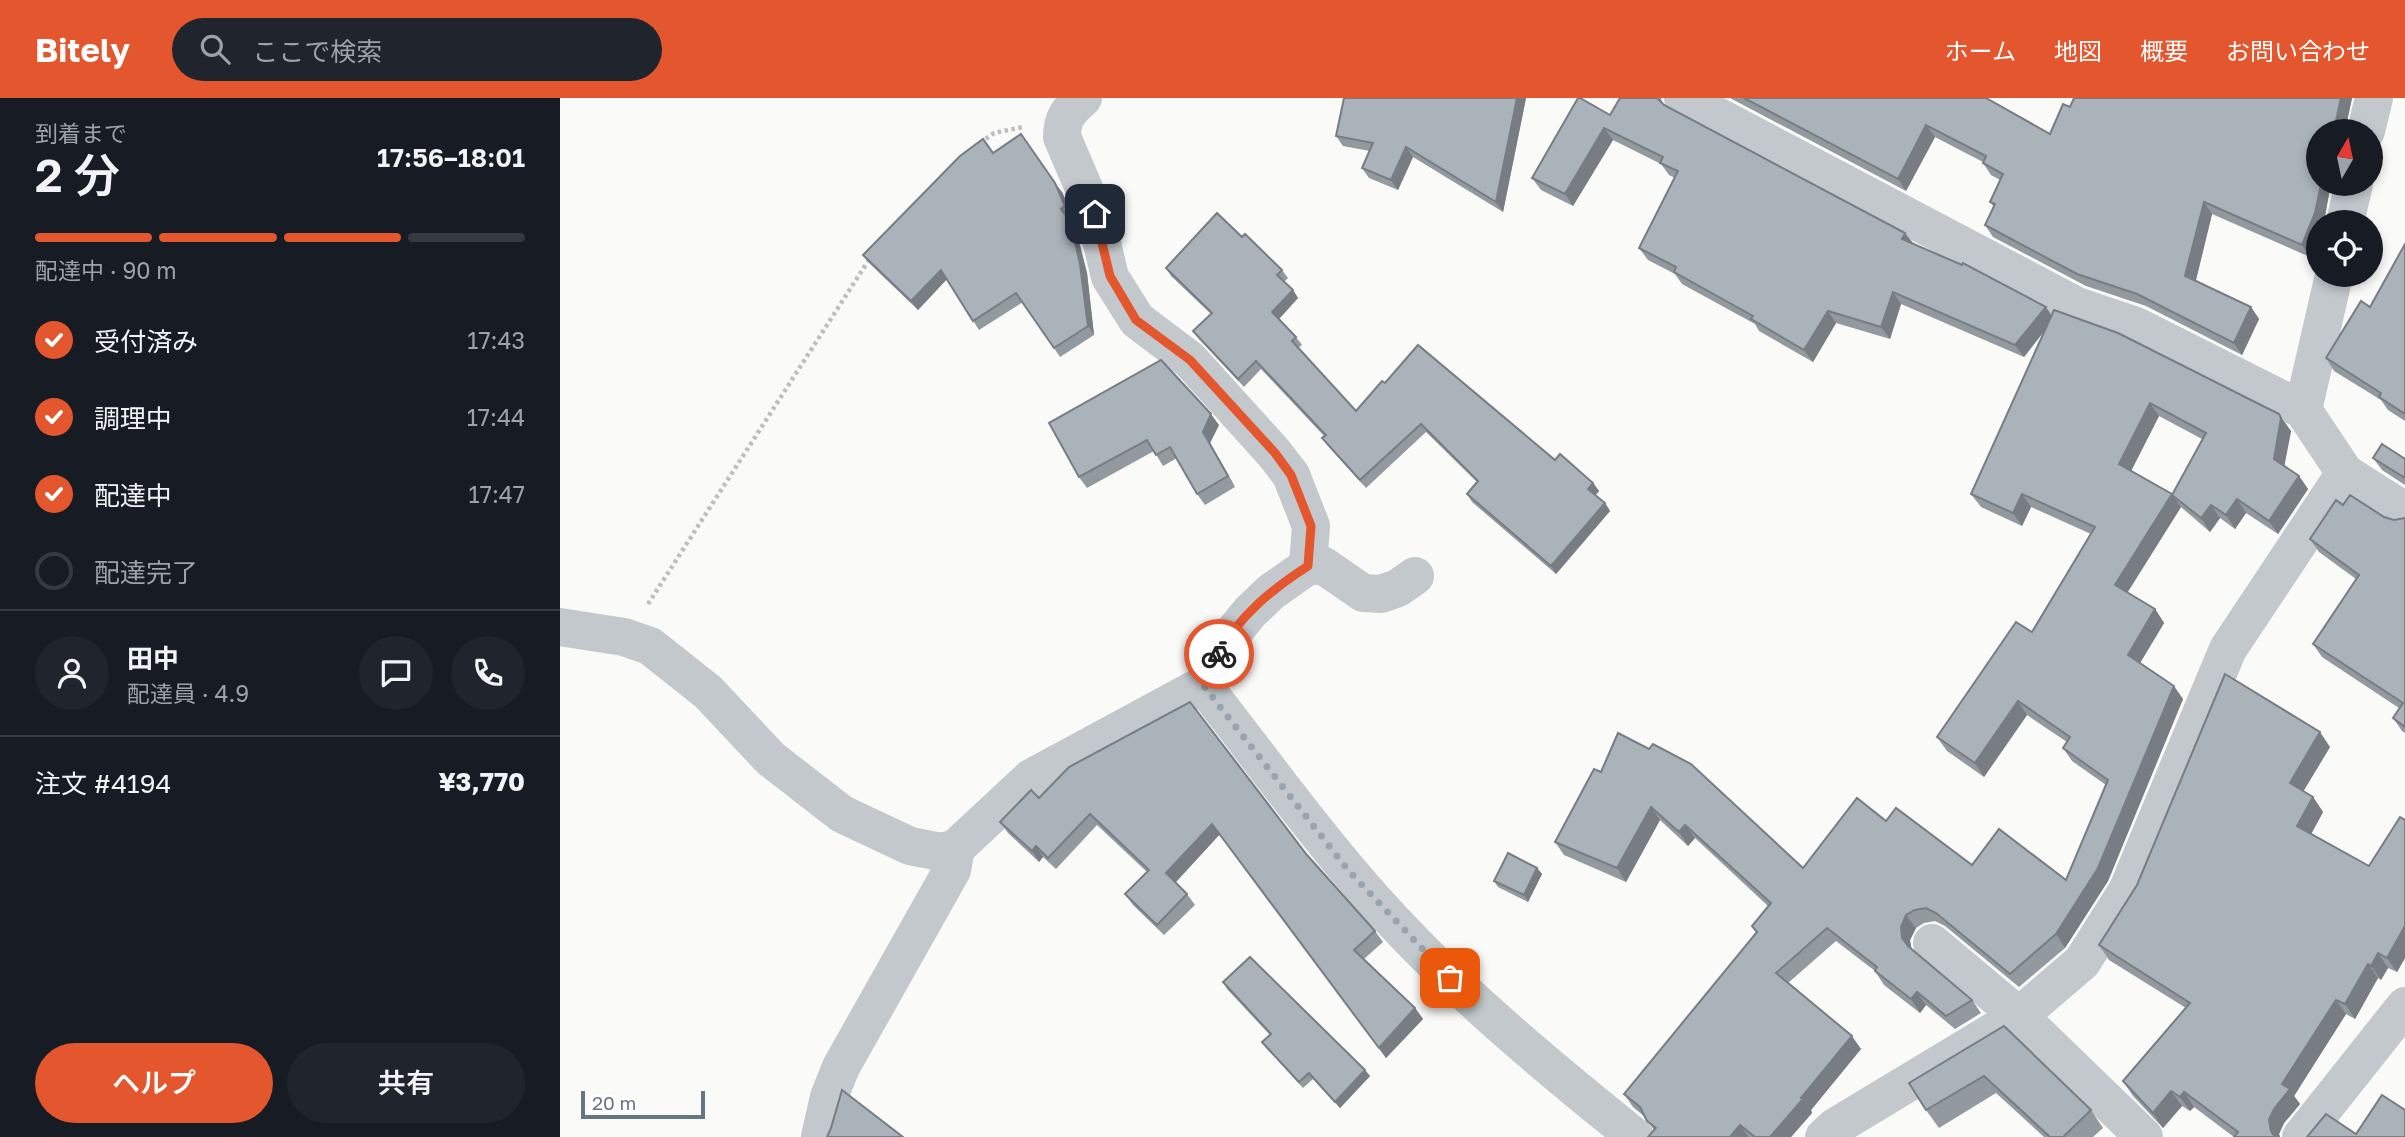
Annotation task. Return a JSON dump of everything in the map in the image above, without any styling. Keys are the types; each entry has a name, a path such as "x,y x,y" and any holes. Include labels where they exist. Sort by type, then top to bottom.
{"street":[{"path":"1683,98 2077,306 2136,326 2303,410 2345,473 2405,511"},
{"path":"2369,119 2374,98"},
{"path":"1072,110 1062,136 1095,214 1110,276 1136,320 1190,360 1275,453 1291,475 1311,526 1308,566"},
{"path":"2303,410 2331,287"},
{"path":"1824,1137 1835,1127 2019,1016 2082,962 2127,891 2228,649 2345,473"},
{"path":"560,627 624,637 650,646 708,692 771,760 842,814 910,846 942,852 956,848 1031,778 1203,685 1223,645 1250,612 1271,592 1308,566 1324,566 1363,593 1381,594 1398,589 1415,576"},
{"path":"1203,685 1348,870 1433,962 1521,1043 1635,1137"},
{"path":"820,1137 829,1097 841,1068 952,870 956,848"},
{"path":"1932,943 2019,1016 2144,1137"},
{"path":"2301,1137 2405,1006"}],"path":[{"path":"974,147 994,133 1072,110"},
{"path":"624,637 748,451 876,248"}],"building":[{"path":"1344,98 1517,98 1496,202 1406,147 1391,180 1362,168 1373,143 1336,136"},
{"path":"1578,98 1610,115 1620,98 1657,98 1664,105 1905,233 1902,239 1962,265 1963,263 2046,307 2015,345 1893,292 1881,327 1828,311 1804,350 1751,319 1753,316 1674,272 1676,267 1639,248 1678,171 1660,163 1663,157 1604,128 1565,194 1532,178"},
{"path":"1744,98 1986,98 2050,134 2063,104 2070,107 2074,98 2341,98 2336,119 2306,119 2306,196 2319,196 2316,210 2306,210 2306,235 2302,245 2204,202 2185,276 2251,307 2234,343 2137,294 2077,274 1985,225 1995,204 1990,202 2003,174 1983,163 1986,156 1926,125 1898,179"},
{"path":"1021,134 1055,183 1065,206 1061,209 1070,221 1080,264 1088,326 1054,348 1016,293 973,321 941,270 911,301 863,255 960,156 983,139 993,153"},
{"path":"1217,213 1242,237 1245,234 1282,270 1277,275 1293,290 1272,312 1296,337 1292,341 1356,411 1418,345 1555,460 1560,454 1593,483 1588,489 1605,503 1551,566 1467,494 1478,481 1421,424 1360,480 1322,438 1326,435 1256,361 1238,379 1193,331 1212,313 1166,268"},
{"path":"2405,244 2405,414 2379,397 2381,393 2326,358 2361,301 2370,307"},
{"path":"2054,310 2118,333 2279,414 2281,418 2274,459 2299,476 2269,521 2237,499 2226,515 2211,505 2201,518 2172,495 2206,433 2150,403 2119,464 2172,494 2115,585 2155,609 2128,655 2174,686 2098,868 2056,934 2010,974 1936,913 1926,908 1906,915 1901,927 1902,938 1908,946 1972,1000 1946,1016 1917,992 1911,999 1875,971 1877,967 1827,928 1776,973 1852,1036 1801,1098 1803,1099 1770,1137 1755,1137 1740,1125 1730,1137 1648,1137 1656,1128 1647,1121 1640,1107 1624,1094 1757,932 1752,926 1771,903 1685,825 1679,832 1651,807 1617,868 1555,842 1594,769 1601,772 1618,733 1649,749 1653,744 1691,764 1803,868 1857,798 1886,821 1896,808 1972,865 1999,829 2066,880 2108,780 2063,748 2070,737 2018,701 1975,763 1937,737 2016,622 2032,632 2095,527 2022,494 2013,513 1971,494"},
{"path":"1161,360 1211,414 1203,432 1228,476 1197,494 1170,447 1156,455 1147,440 1079,477 1049,423"},
{"path":"2382,444 2405,459 2405,478 2373,458"},
{"path":"2350,495 2384,517 2394,520 2405,518 2405,727 2393,718 2403,703 2313,644 2359,575 2310,539 2336,500 2343,505"},
{"path":"2225,674 2320,732 2290,783 2313,797 2297,826 2369,866 2400,817 2405,820 2405,926 2387,958 2378,953 2371,966 2368,964 2345,1004 2336,1000 2282,1084 2290,1089 2269,1120 2275,1137 2234,1137 2238,1132 2184,1092 2180,1097 2171,1091 2153,1113 2123,1081 2190,1003 2099,945 2137,885"},
{"path":"1190,702 1307,855 1375,931 1354,950 1415,1008 1379,1048 1212,824 1166,873 1187,894 1157,925 1125,894 1149,870 1090,814 1048,858 1036,846 1032,851 1000,822 1031,790 1039,798 1069,767"},
{"path":"1508,853 1537,868 1524,895 1494,881"},
{"path":"1250,957 1365,1070 1335,1102 1309,1073 1299,1082 1262,1042 1271,1034 1223,982"},
{"path":"2004,1026 2091,1110 2063,1137 2050,1137 1984,1076 1926,1110 1909,1083"},
{"path":"842,1090 903,1137 827,1137"},
{"path":"2382,1095 2405,1110 2405,1137 2307,1137 2326,1114 2356,1134"}],"way so far":[{"path":"1219,654 1203,685 1348,870 1450,978"}],"route":[{"path":"1095,214 1110,276 1136,320 1190,360 1275,453 1291,475 1311,526 1308,566 1271,592 1250,612 1223,645 1219,654"}]}
